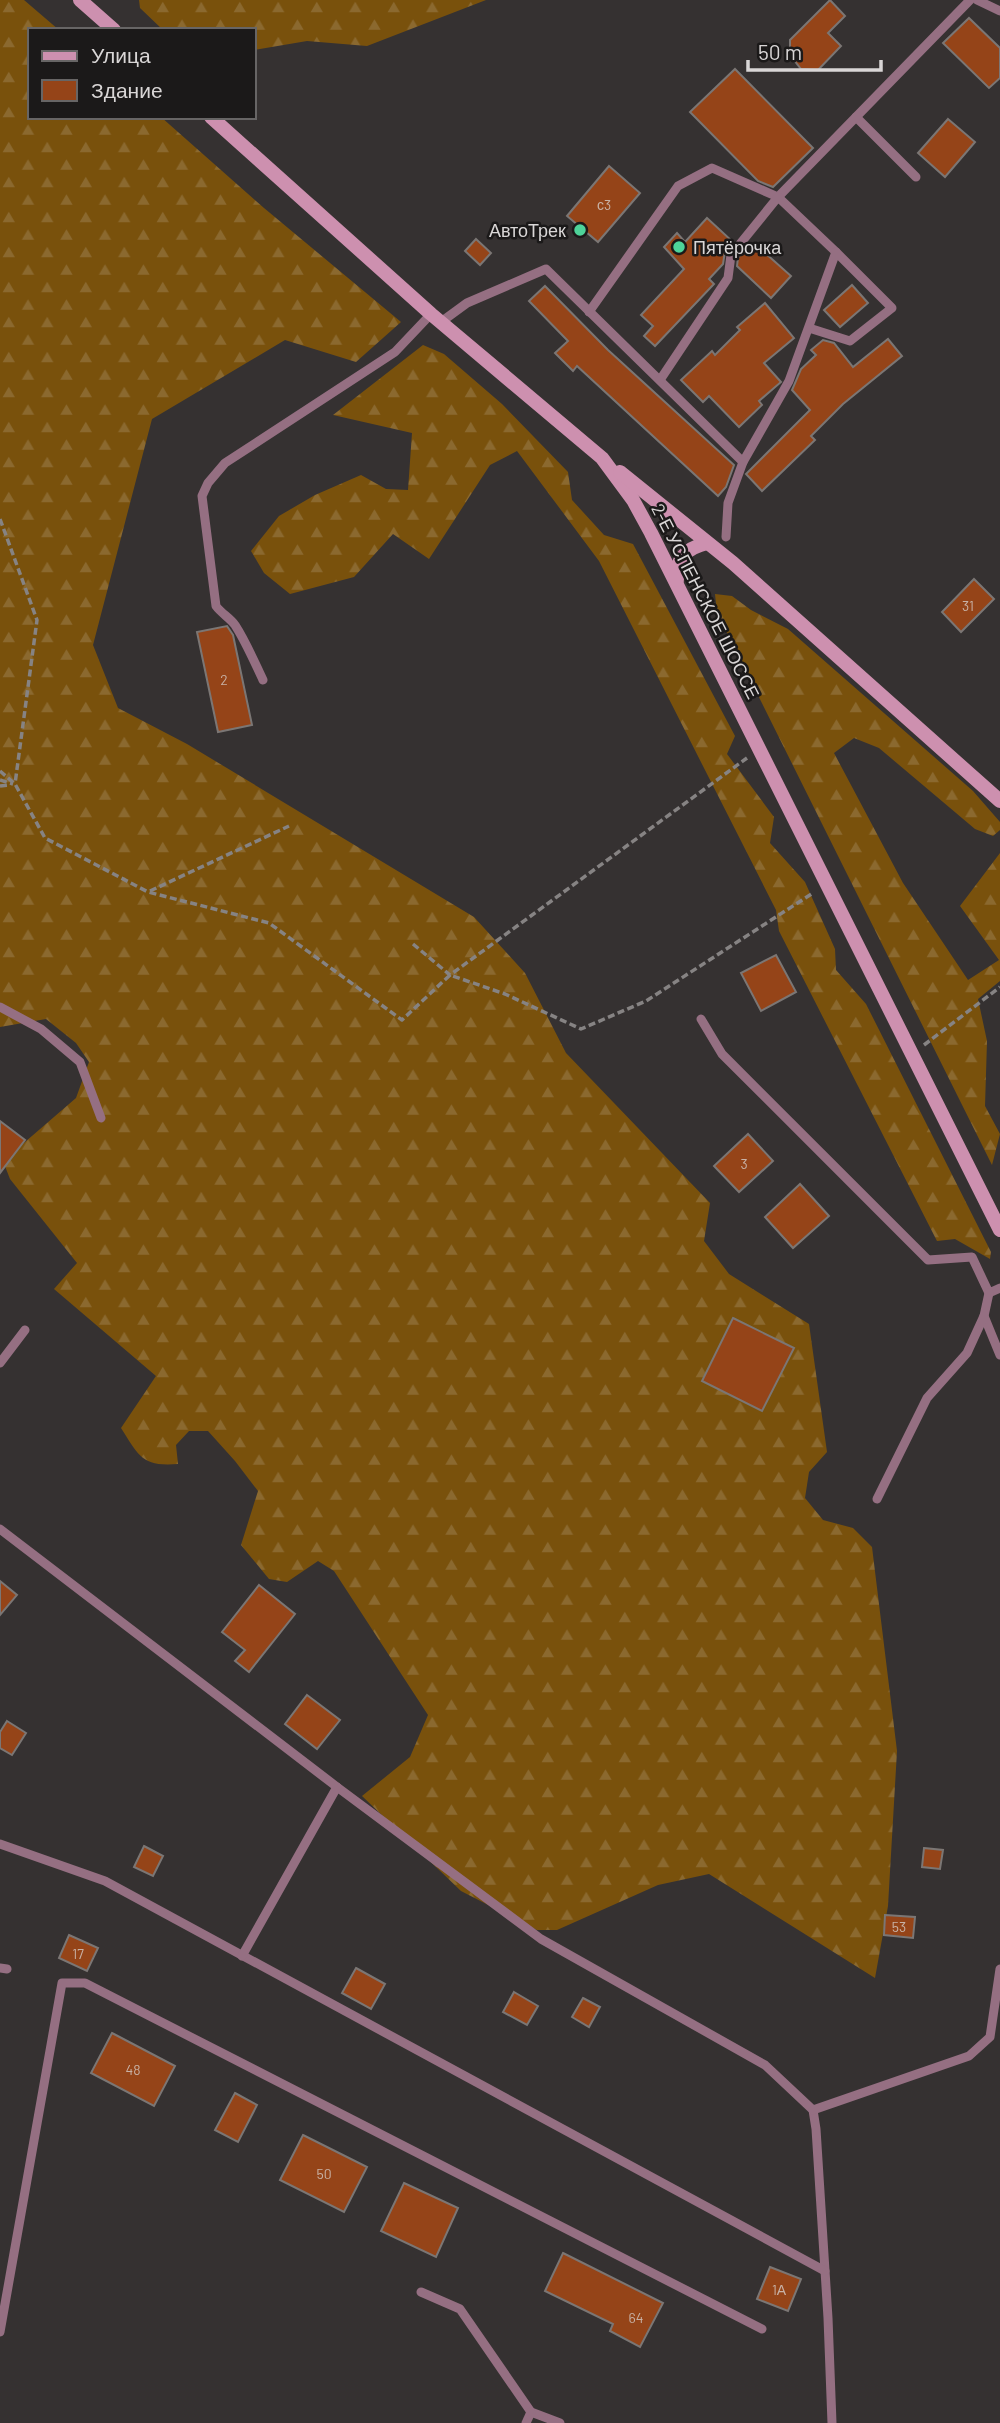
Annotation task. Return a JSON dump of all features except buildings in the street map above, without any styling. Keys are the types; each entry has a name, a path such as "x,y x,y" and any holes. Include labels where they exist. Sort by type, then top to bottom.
{"main road":[{"path":"80,0 112,28"},
{"name":"2-Е УСПЕНСКОЕ ШОССЕ","path":"213,119 436,318 602,458 637,507 1000,1230"},
{"path":"602,458 707,543 1000,801"},
{"path":"679,587 676,576 680,558 689,549 707,543"}],"lane":[{"path":"660,380 728,278 731,255 778,197 970,0"},
{"path":"978,0 1000,11"},
{"path":"856,117 916,177"},
{"path":"589,312 678,186 712,167 778,197 892,308 850,341 809,327"},
{"path":"726,537 728,503 743,462 789,381 836,252"},
{"path":"263,680 244,639 233,622 223,616 216,606 202,496 208,483 225,463 395,352 436,318 467,303 546,269 743,462"},
{"path":"0,1007 41,1029 80,1062 101,1118"},
{"path":"701,1019 722,1054 928,1260 972,1257 989,1293 984,1315 967,1353 927,1398 877,1499"},
{"path":"989,1293 1000,1288"},
{"path":"984,1315 1000,1355"},
{"path":"0,1363 25,1330"},
{"path":"0,1529 337,1787 541,1938 765,2065 813,2110 825,2271 832,2423"},
{"path":"242,1956 337,1787"},
{"path":"0,1844 105,1881 825,2271"},
{"path":"813,2110 969,2056 990,2037 1000,1969"},
{"path":"0,2332 61,1983 85,1983 762,2329"},
{"path":"421,2292 460,2309 530,2412 561,2423"},
{"path":"526,2423 530,2412"}],"path":[{"path":"0,519 37,620 15,784"},
{"path":"0,771 15,784 46,838 148,892 269,923 401,1020 450,975 760,748"},
{"path":"0,780 15,784"},
{"path":"0,786 15,784"},
{"path":"148,892 289,826"},
{"path":"413,944 450,975 505,994 581,1029 646,1001 828,883"},
{"path":"913,1053 1000,987"}],"green space":[{"path":"0,0 24,0 57,28 28,28 28,119 163,119 264,208 401,322 356,362 285,340 152,419 93,645 118,708 187,744 474,917 525,973 566,1053 710,1203 704,1241 729,1274 809,1324 827,1452 809,1472 805,1498 823,1520 853,1528 872,1547 897,1751 888,1906 875,1978 709,1874 658,1885 557,1930 537,1930 461,1891 362,1796 410,1757 428,1715 334,1571 318,1561 287,1582 269,1579 241,1545 258,1491 208,1431 189,1431 176,1445 178,1464 156,1464 137,1452 121,1428 156,1376 54,1289 77,1263 10,1179 3,1161 76,1098 89,1062 76,1043 46,1019 0,1027"},
{"path":"139,0 486,0 367,46 307,41 256,50 256,28 161,28 140,8"},
{"path":"423,345 444,354 502,404 568,472 572,500 604,535 633,544 735,736 727,754 774,817 770,843 805,882 835,949 836,970 866,1004 991,1252 990,1259 955,1239 937,1241 779,931 776,910 599,561 517,451 490,465 429,559 393,534 354,577 290,594 264,573 251,551 279,516 315,495 361,475 386,489 408,490 412,433 333,415"},
{"path":"715,594 732,596 751,610 788,629 973,791 1000,822 1000,830 993,836 975,829 879,748 854,738 834,753 903,883 968,980 999,960 960,906 1000,853 1000,981 978,999 987,1041 985,1106 1000,1134 992,1165 717,613"}],"place":[{"name":"АвтоТрек","path":"580,230"},
{"name":"Пятёрочка","path":"679,247"}]}
